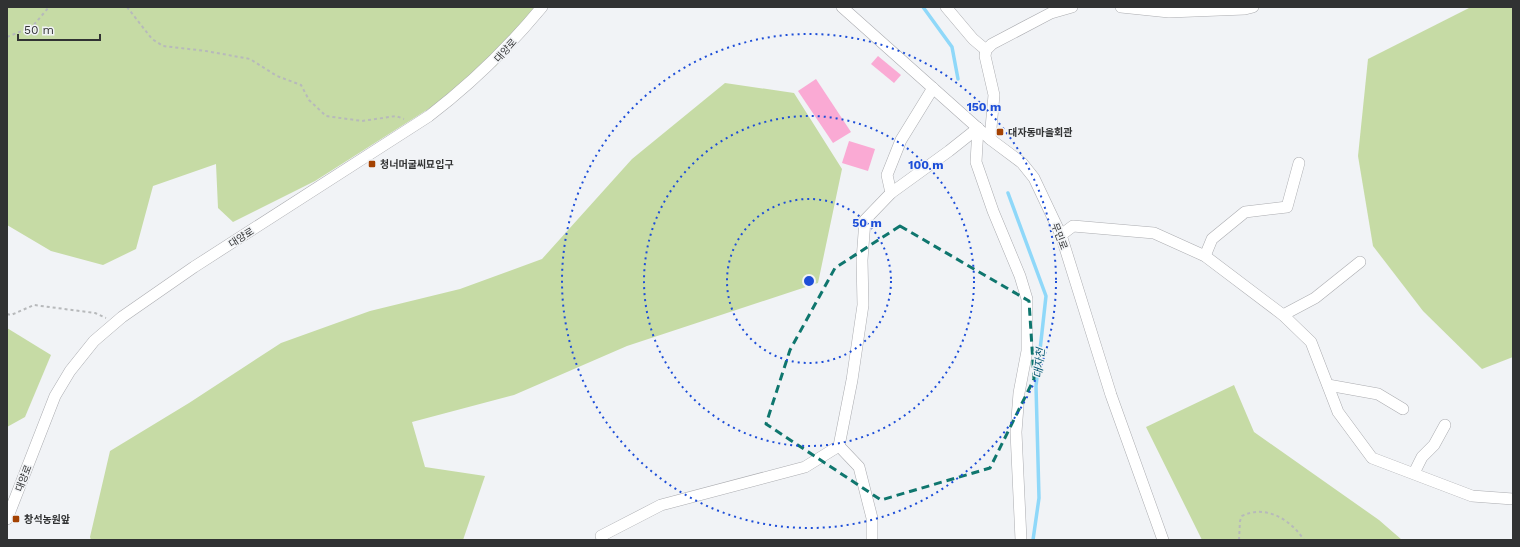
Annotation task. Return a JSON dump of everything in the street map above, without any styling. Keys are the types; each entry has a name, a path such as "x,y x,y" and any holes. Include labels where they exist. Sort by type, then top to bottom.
{"street":[{"name":"대양로","path":"7,520 55,396 70,370 94,341 115,323 194,267 418,124 461,92 493,62 542,7"},
{"name":"무민로","path":"842,7 990,139 1022,163 1034,178 1060,235 1111,395 1163,540"},
{"path":"946,7 973,38 986,50"},
{"path":"990,139 994,95 985,56 986,50 992,44 1051,13 1072,7"},
{"path":"1121,7 1169,12 1245,9 1253,7"},
{"path":"891,193 887,175 902,140 933,88"},
{"path":"601,536 661,506 805,468 839,446 852,380 863,305 862,260 865,220 891,193 949,152 978,128"},
{"path":"978,128 976,162 993,211 1028,299 1027,351 1019,393 1016,432 1021,540"},
{"path":"1205,256 1212,239 1245,212 1273,210 1287,207 1299,163"},
{"path":"1060,235 1072,226 1154,233 1172,239 1205,256 1283,315 1311,342 1338,412 1372,458 1472,496 1513,499"},
{"path":"1283,315 1315,298 1360,262"},
{"path":"1328,385 1378,394 1403,409"},
{"path":"1414,473 1422,457 1434,446 1445,425"},
{"path":"839,446 859,467 872,518 872,540"}],"path":[{"path":"7,37 32,28 49,7"},
{"path":"127,7 152,39 163,46 206,51 250,59 277,76 301,85 309,100 326,116 362,120 396,116 418,124"},
{"path":"7,314 11,314 34,305 95,313 115,323"},
{"path":"1239,540 1240,521 1242,516 1256,511 1266,512 1283,519 1297,530 1304,540"}],"highlighted area":[{"path":"900,226 1029,301 1034,379 990,468 881,500 766,424 790,350 835,268"}],"green space":[{"path":"7,7 536,7 496,66 315,181 233,222 218,208 216,164 153,186 136,249 103,265 51,251 7,225"},
{"path":"1471,7 1513,7 1513,357 1482,369 1423,311 1373,246 1358,156 1368,59"},
{"path":"725,83 794,93 842,169 818,283 627,346 514,395 412,422 425,467 485,476 463,540 91,540 90,537 110,451 189,403 281,343 370,311 460,289 542,259 632,159"},
{"path":"7,328 51,355 25,417 7,427"},
{"path":"1234,385 1254,432 1379,520 1402,540 1202,540 1146,427"}],"building":[{"path":"878,56 901,75 894,83 871,64"},
{"path":"816,79 851,132 833,143 798,91"},
{"path":"849,141 875,149 868,171 842,163"}],"waterway":[{"name":"대자천","path":"923,7 952,47 958,79"},
{"name":"대자천","path":"1008,193 1046,296 1036,386 1039,498 1033,540"}],"place":[{"name":"대자동마을회관","path":"1000,132"},
{"name":"청너머굴씨묘입구","path":"372,164"},
{"name":"창석농원앞","path":"16,519"}]}
